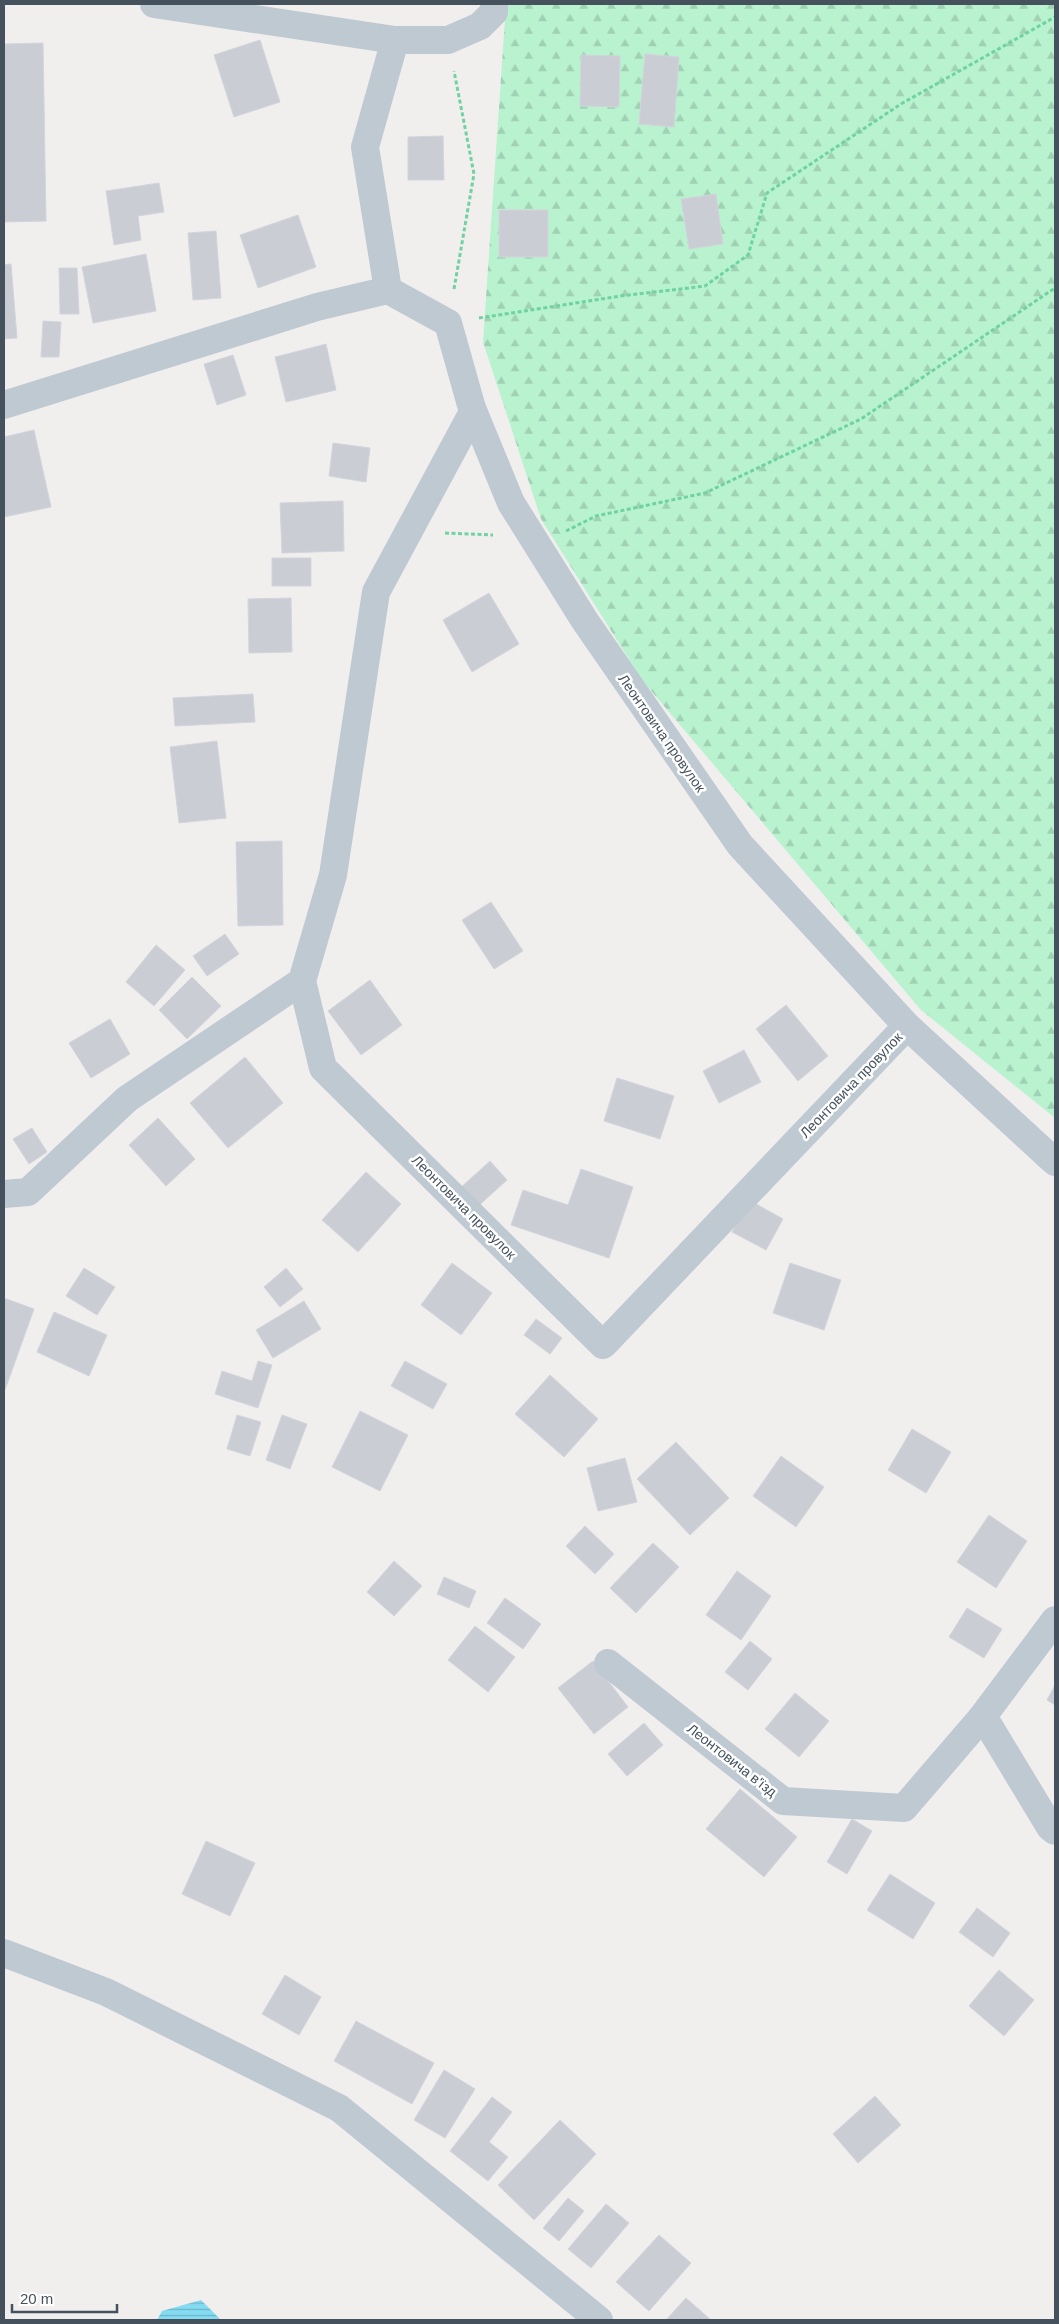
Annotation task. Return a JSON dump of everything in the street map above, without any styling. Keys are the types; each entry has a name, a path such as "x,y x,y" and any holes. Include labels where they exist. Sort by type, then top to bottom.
{"street":[{"path":"154,4 395,40 448,40 480,26 494,12 494,4"},
{"path":"388,290 366,147 395,40"},
{"path":"4,405 317,307 388,290 448,323"},
{"name":"Леонтовича провулок","path":"448,323 472,408 510,503 585,621 740,845 908,1026 603,1345 323,1068 302,981 333,874 376,592 473,412 472,408"},
{"path":"4,1194 28,1192 127,1099 302,981"},
{"path":"908,1026 1055,1162"},
{"name":"Леонтовича в'їзд","path":"608,1663 783,1801 904,1808 983,1716 1055,1620"},
{"path":"983,1716 1050,1827 1055,1831"},
{"path":"4,1954 106,1992 339,2108 598,2320"}],"path":[{"path":"448,40 474,174 448,323 621,296 705,286 748,254 767,193 901,104 1055,17"},
{"path":"409,532 552,537 596,516 704,493 862,419 1055,288"}],"green space":[{"path":"506,4 1055,4 1055,1118 921,1010 642,680 541,519 483,342"}],"water":[{"path":"201,2300 221,2320 157,2320 162,2311"}],"building":[{"path":"260,40 280,102 234,117 214,55"},
{"path":"43,43 46,221 4,222 4,44"},
{"path":"645,54 679,57 674,127 639,124"},
{"path":"581,55 620,56 619,107 580,106"},
{"path":"443,136 444,180 408,180 408,137"},
{"path":"159,183 164,212 138,216 141,240 114,245 106,191"},
{"path":"716,194 723,244 689,249 681,199"},
{"path":"499,210 548,210 548,257 499,257"},
{"path":"298,215 316,267 258,288 240,235"},
{"path":"216,231 221,298 193,300 188,233"},
{"path":"146,254 156,311 93,323 82,267"},
{"path":"11,264 17,338 4,339 4,265"},
{"path":"59,268 77,268 79,314 60,314"},
{"path":"43,321 61,322 59,357 41,357"},
{"path":"326,344 336,390 286,402 275,357"},
{"path":"233,355 246,395 217,405 204,364"},
{"path":"34,430 51,507 4,517 4,437"},
{"path":"333,443 370,448 366,482 329,476"},
{"path":"343,501 344,551 282,553 280,503"},
{"path":"272,558 311,558 311,586 272,586"},
{"path":"489,593 519,644 472,672 443,620"},
{"path":"291,598 292,652 249,653 248,599"},
{"path":"253,694 255,722 175,726 173,698"},
{"path":"217,741 226,818 179,823 170,747"},
{"path":"282,841 283,925 238,926 236,842"},
{"path":"491,902 523,951 494,969 462,920"},
{"path":"225,934 239,954 207,976 193,956"},
{"path":"156,945 185,970 154,1006 126,982"},
{"path":"192,977 221,1006 187,1039 159,1010"},
{"path":"370,980 402,1025 361,1055 328,1011"},
{"path":"786,1005 828,1056 798,1081 756,1029"},
{"path":"110,1019 130,1054 91,1078 69,1043"},
{"path":"744,1050 761,1082 719,1103 703,1071"},
{"path":"245,1057 283,1103 228,1148 190,1103"},
{"path":"617,1078 674,1096 660,1139 604,1121"},
{"path":"158,1118 195,1159 166,1186 129,1145"},
{"path":"32,1128 47,1152 29,1164 13,1139"},
{"path":"490,1161 507,1180 475,1209 458,1190"},
{"path":"581,1169 633,1187 609,1258 511,1225 523,1190 568,1205"},
{"path":"366,1172 401,1204 358,1252 322,1220"},
{"path":"749,1200 783,1219 766,1250 732,1232"},
{"path":"452,1263 492,1293 461,1335 421,1305"},
{"path":"790,1263 841,1280 824,1330 773,1313"},
{"path":"84,1268 115,1287 97,1315 66,1296"},
{"path":"286,1268 303,1289 280,1307 264,1287"},
{"path":"4,1298 34,1309 5,1390 4,1389"},
{"path":"304,1301 321,1329 273,1358 256,1330"},
{"path":"54,1312 107,1335 89,1376 37,1352"},
{"path":"536,1319 562,1338 550,1354 524,1335"},
{"path":"258,1361 272,1365 258,1408 215,1394 222,1371 252,1381"},
{"path":"405,1361 447,1384 433,1409 391,1386"},
{"path":"550,1375 598,1419 564,1457 515,1414"},
{"path":"360,1411 408,1435 380,1491 332,1467"},
{"path":"237,1415 261,1422 250,1456 227,1449"},
{"path":"282,1415 307,1424 290,1469 266,1460"},
{"path":"912,1429 951,1452 926,1493 888,1470"},
{"path":"676,1442 729,1498 690,1535 637,1479"},
{"path":"781,1456 824,1487 796,1527 753,1496"},
{"path":"625,1458 637,1502 598,1511 587,1468"},
{"path":"989,1515 1027,1541 996,1588 957,1562"},
{"path":"585,1526 614,1554 595,1574 566,1546"},
{"path":"653,1543 679,1567 636,1613 610,1588"},
{"path":"394,1561 422,1586 394,1616 367,1592"},
{"path":"737,1571 771,1596 741,1640 706,1615"},
{"path":"444,1577 476,1591 469,1608 437,1594"},
{"path":"505,1598 541,1624 523,1649 487,1623"},
{"path":"967,1608 1002,1629 984,1658 949,1637"},
{"path":"475,1626 515,1657 488,1692 448,1660"},
{"path":"750,1641 772,1659 748,1690 725,1672"},
{"path":"593,1661 628,1707 594,1734 558,1688"},
{"path":"1055,1685 1055,1705 1047,1700"},
{"path":"795,1693 829,1721 799,1757 765,1729"},
{"path":"644,1723 663,1745 627,1776 608,1754"},
{"path":"740,1789 797,1837 764,1877 706,1829"},
{"path":"852,1819 872,1831 847,1874 827,1862"},
{"path":"206,1841 255,1863 230,1916 182,1894"},
{"path":"890,1874 935,1903 913,1939 867,1910"},
{"path":"977,1908 1010,1933 993,1957 959,1932"},
{"path":"999,1970 1034,2000 1004,2036 969,2006"},
{"path":"285,1975 321,1997 299,2035 262,2014"},
{"path":"356,2021 434,2063 412,2104 334,2061"},
{"path":"444,2070 475,2089 445,2138 414,2120"},
{"path":"875,2096 901,2125 858,2163 833,2134"},
{"path":"492,2097 512,2112 489,2142 508,2157 488,2181 450,2151"},
{"path":"560,2120 596,2154 534,2220 498,2185"},
{"path":"568,2198 584,2211 559,2241 543,2228"},
{"path":"606,2204 629,2223 591,2268 568,2249"},
{"path":"659,2235 691,2263 649,2311 616,2282"},
{"path":"686,2298 711,2320 666,2320"}]}
